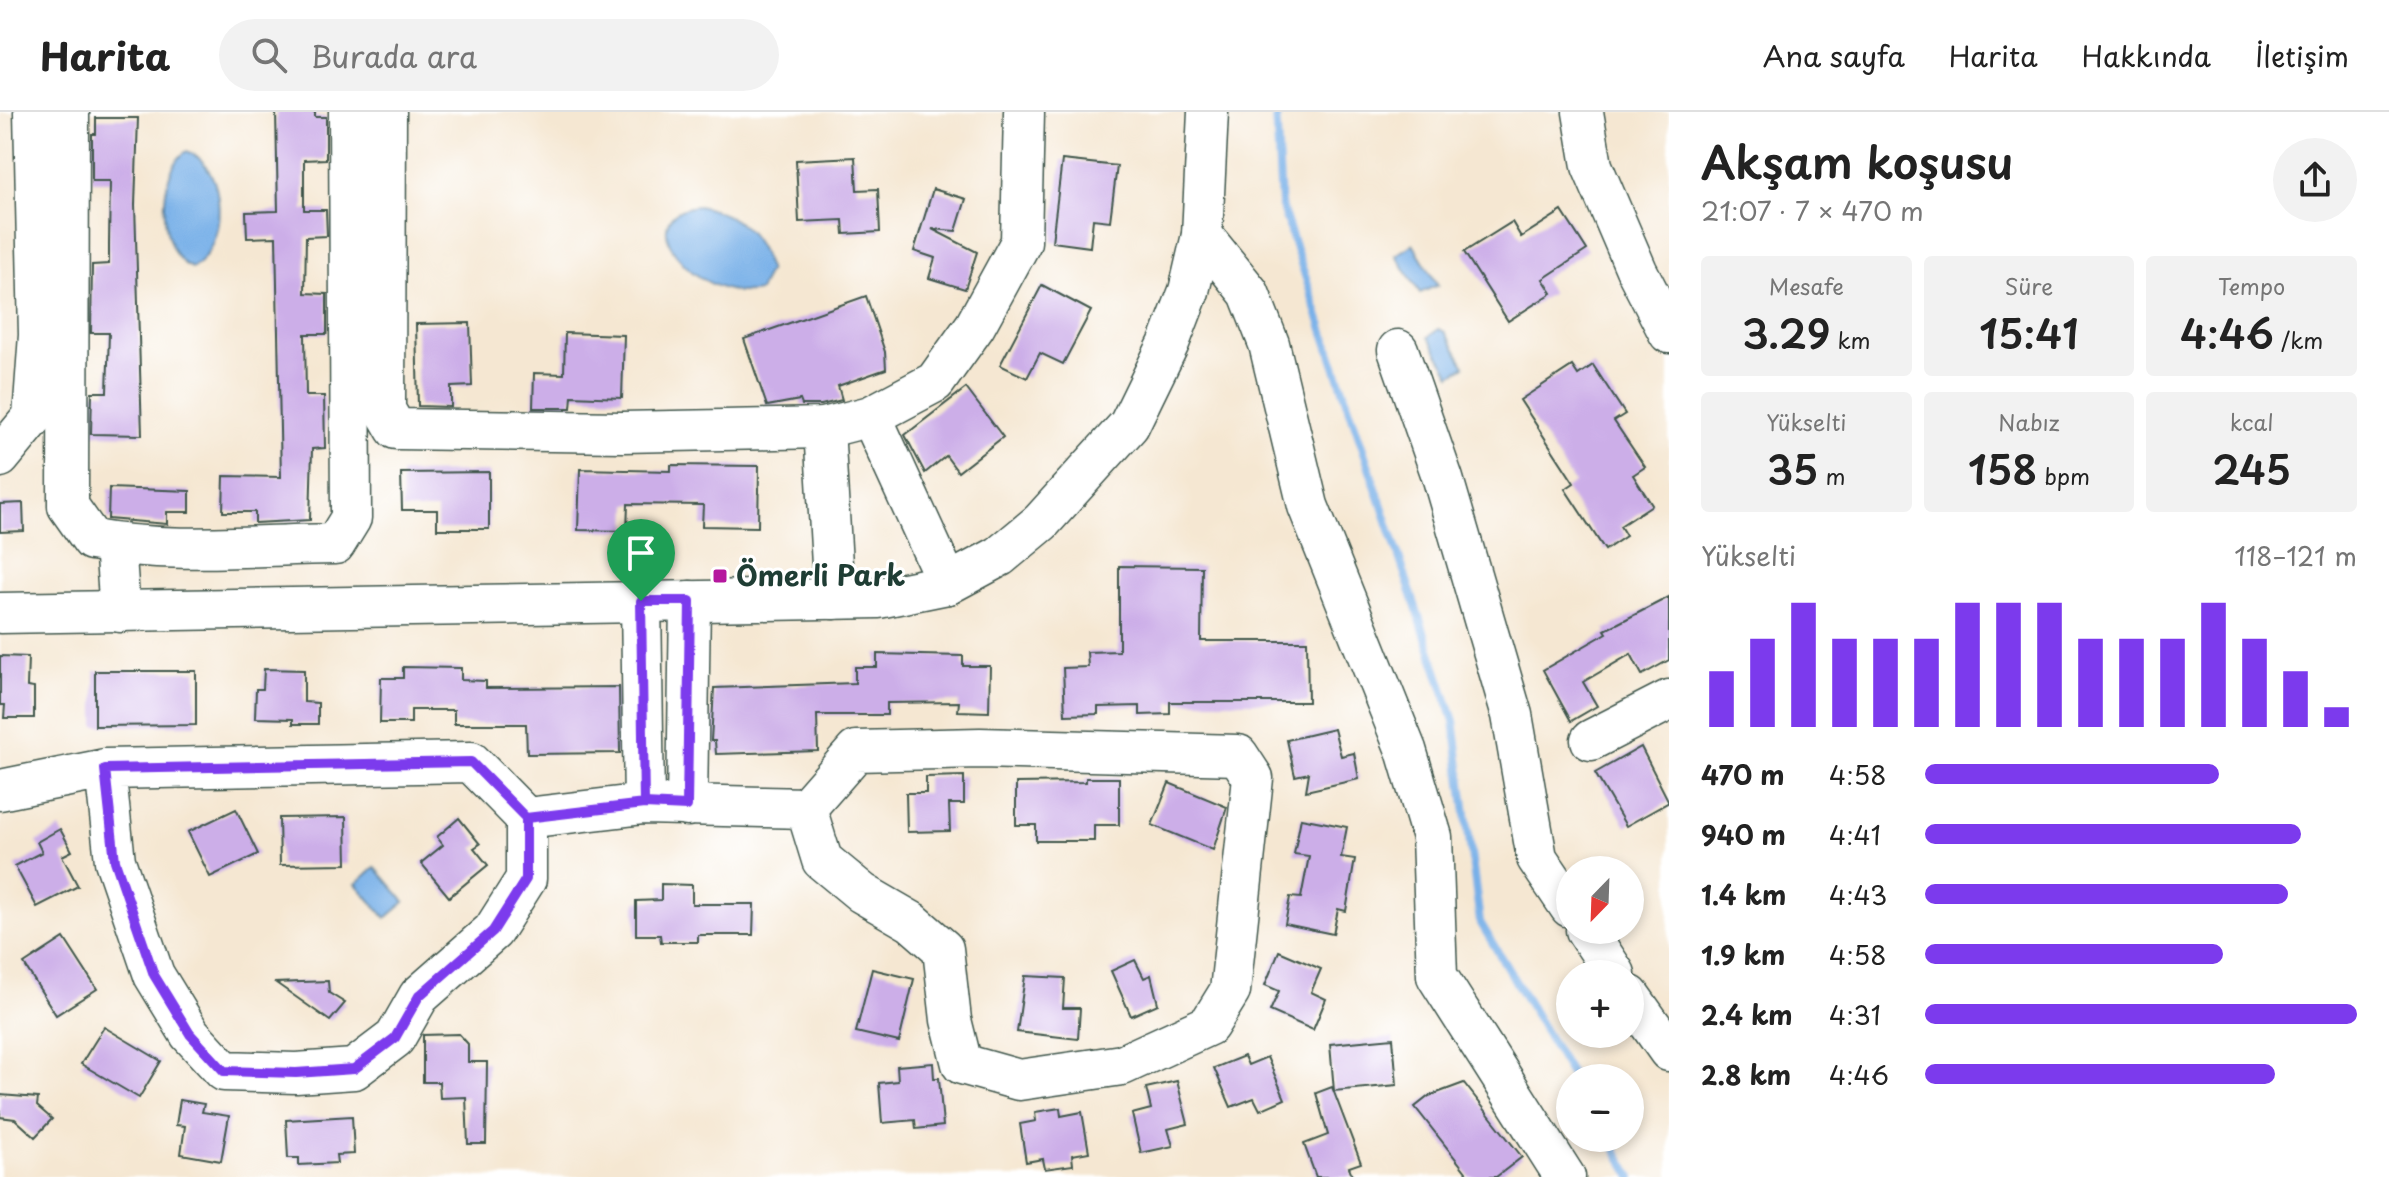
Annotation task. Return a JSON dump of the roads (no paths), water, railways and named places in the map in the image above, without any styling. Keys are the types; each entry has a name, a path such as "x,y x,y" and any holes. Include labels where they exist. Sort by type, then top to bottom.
{"street":[{"path":"0,457 33,417 39,335 34,112"},
{"path":"69,112 68,506 92,540 115,544 335,544 351,518 349,112"},
{"path":"386,112 385,410 396,429 622,432 824,428 871,416 935,382 975,326 1021,242 1024,112"},
{"path":"0,613 879,598 948,584 1000,556 1041,522 1129,425 1184,304 1202,235 1208,112"},
{"path":"1583,112 1592,166 1637,271 1669,333"},
{"path":"1202,235 1249,293 1269,344 1308,506 1406,750 1432,837 1437,976 1565,1177"},
{"path":"1398,350 1443,479 1512,715 1537,858 1556,886"},
{"path":"871,416 948,584"},
{"path":"824,428 834,599"},
{"path":"115,544 120,612"},
{"path":"641,601 644,804"},
{"path":"687,806 690,601"},
{"path":"1591,740 1669,700"},
{"path":"526,818 644,804 806,808 856,751 980,748 1238,755 1253,778 1230,991 1209,1025 1122,1065 1019,1080 962,1064 951,1020 943,949 912,922 862,893 822,860 806,808"},
{"path":"0,790 105,769 471,762 526,818 526,879 493,931 419,996 395,1038 354,1069 296,1073 224,1071 190,1034 154,975 115,861 105,769"}],"water":[{"path":"187,151 201,160 211,173 219,208 212,244 204,258 192,268 180,260 172,247 165,211 170,175 177,160"},
{"path":"698,206 735,220 758,244 769,269 759,291 735,291 712,284 692,272 677,256 668,239 668,224 677,212"},
{"path":"1413,244 1438,285 1420,293 1396,255"},
{"path":"1439,329 1445,332 1465,366 1451,375 1428,337"},
{"path":"375,867 405,902 386,918 356,884"}],"waterway":[{"path":"1276,112 1281,204 1454,721 1480,922 1565,1064"},
{"path":"1617,1152 1632,1177"}],"place":[{"name":"Ömerli Park","path":"720,576"}]}
